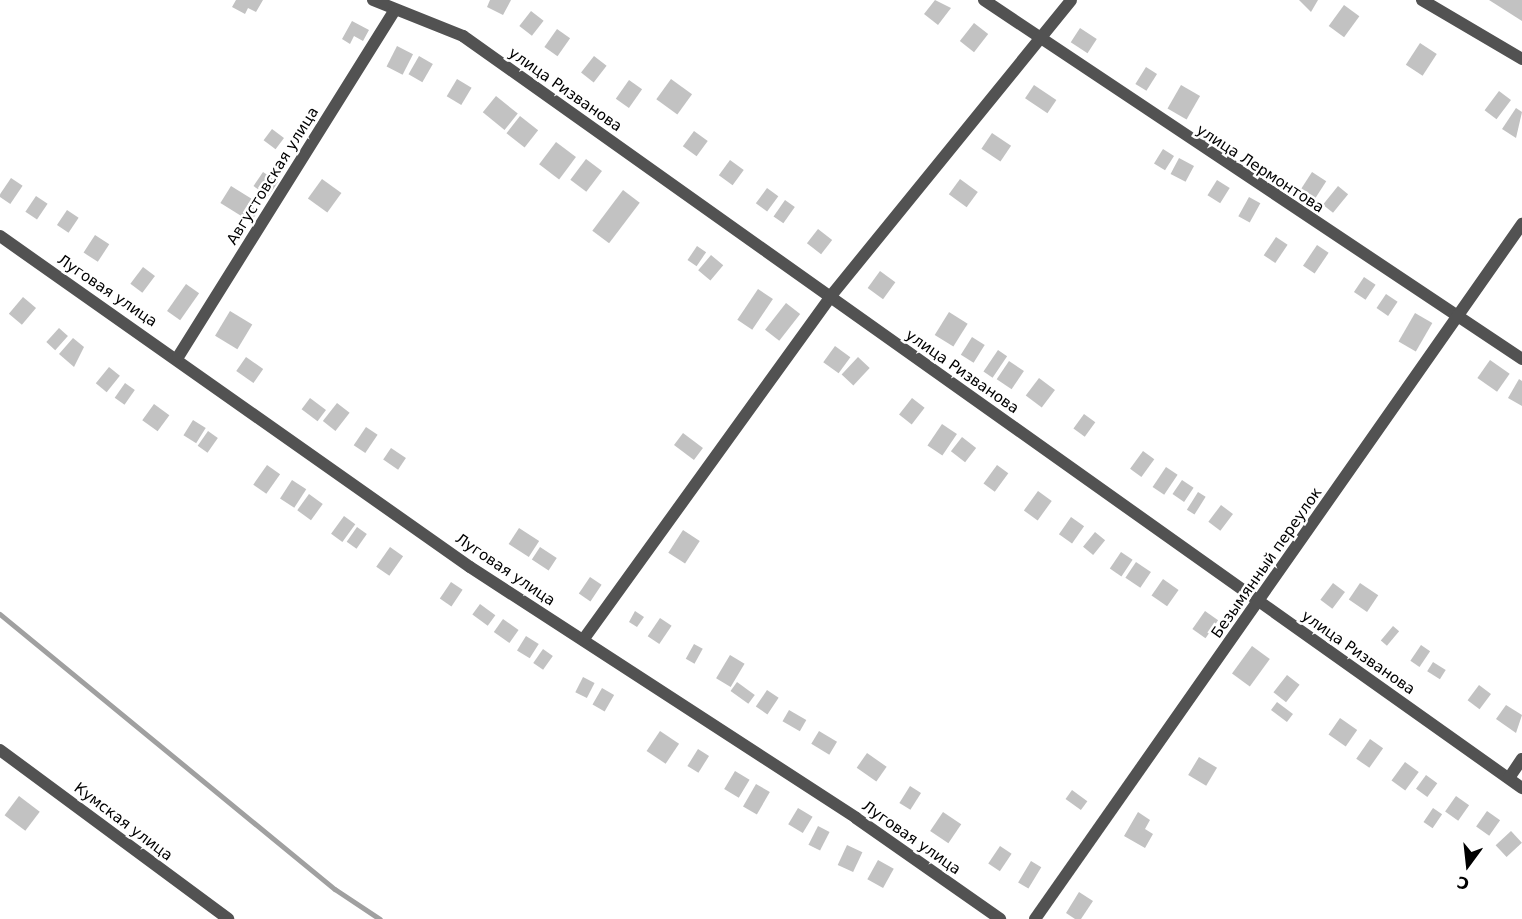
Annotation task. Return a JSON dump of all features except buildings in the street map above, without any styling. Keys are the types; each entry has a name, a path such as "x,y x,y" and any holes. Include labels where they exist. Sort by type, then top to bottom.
{"street":[{"name":"улица Ризванова","path":"373,0 394,11 463,36 1522,788"},
{"name":"улица Лермонтова","path":"984,0 1522,359"},
{"path":"583,640 830,297 1041,40 1071,0"},
{"path":"1422,0 1522,59"},
{"name":"Августовская улица","path":"178,357 394,11"},
{"name":"Безымянный переулок","path":"1035,919 1459,318 1522,224"},
{"name":"Луговая улица","path":"0,236 178,357 470,567 856,818 1000,919"},
{"name":"Кумская улица","path":"0,750 228,919"},
{"path":"1509,778 1522,759"}],"waterway":[{"path":"0,614 335,889 380,919"}]}
